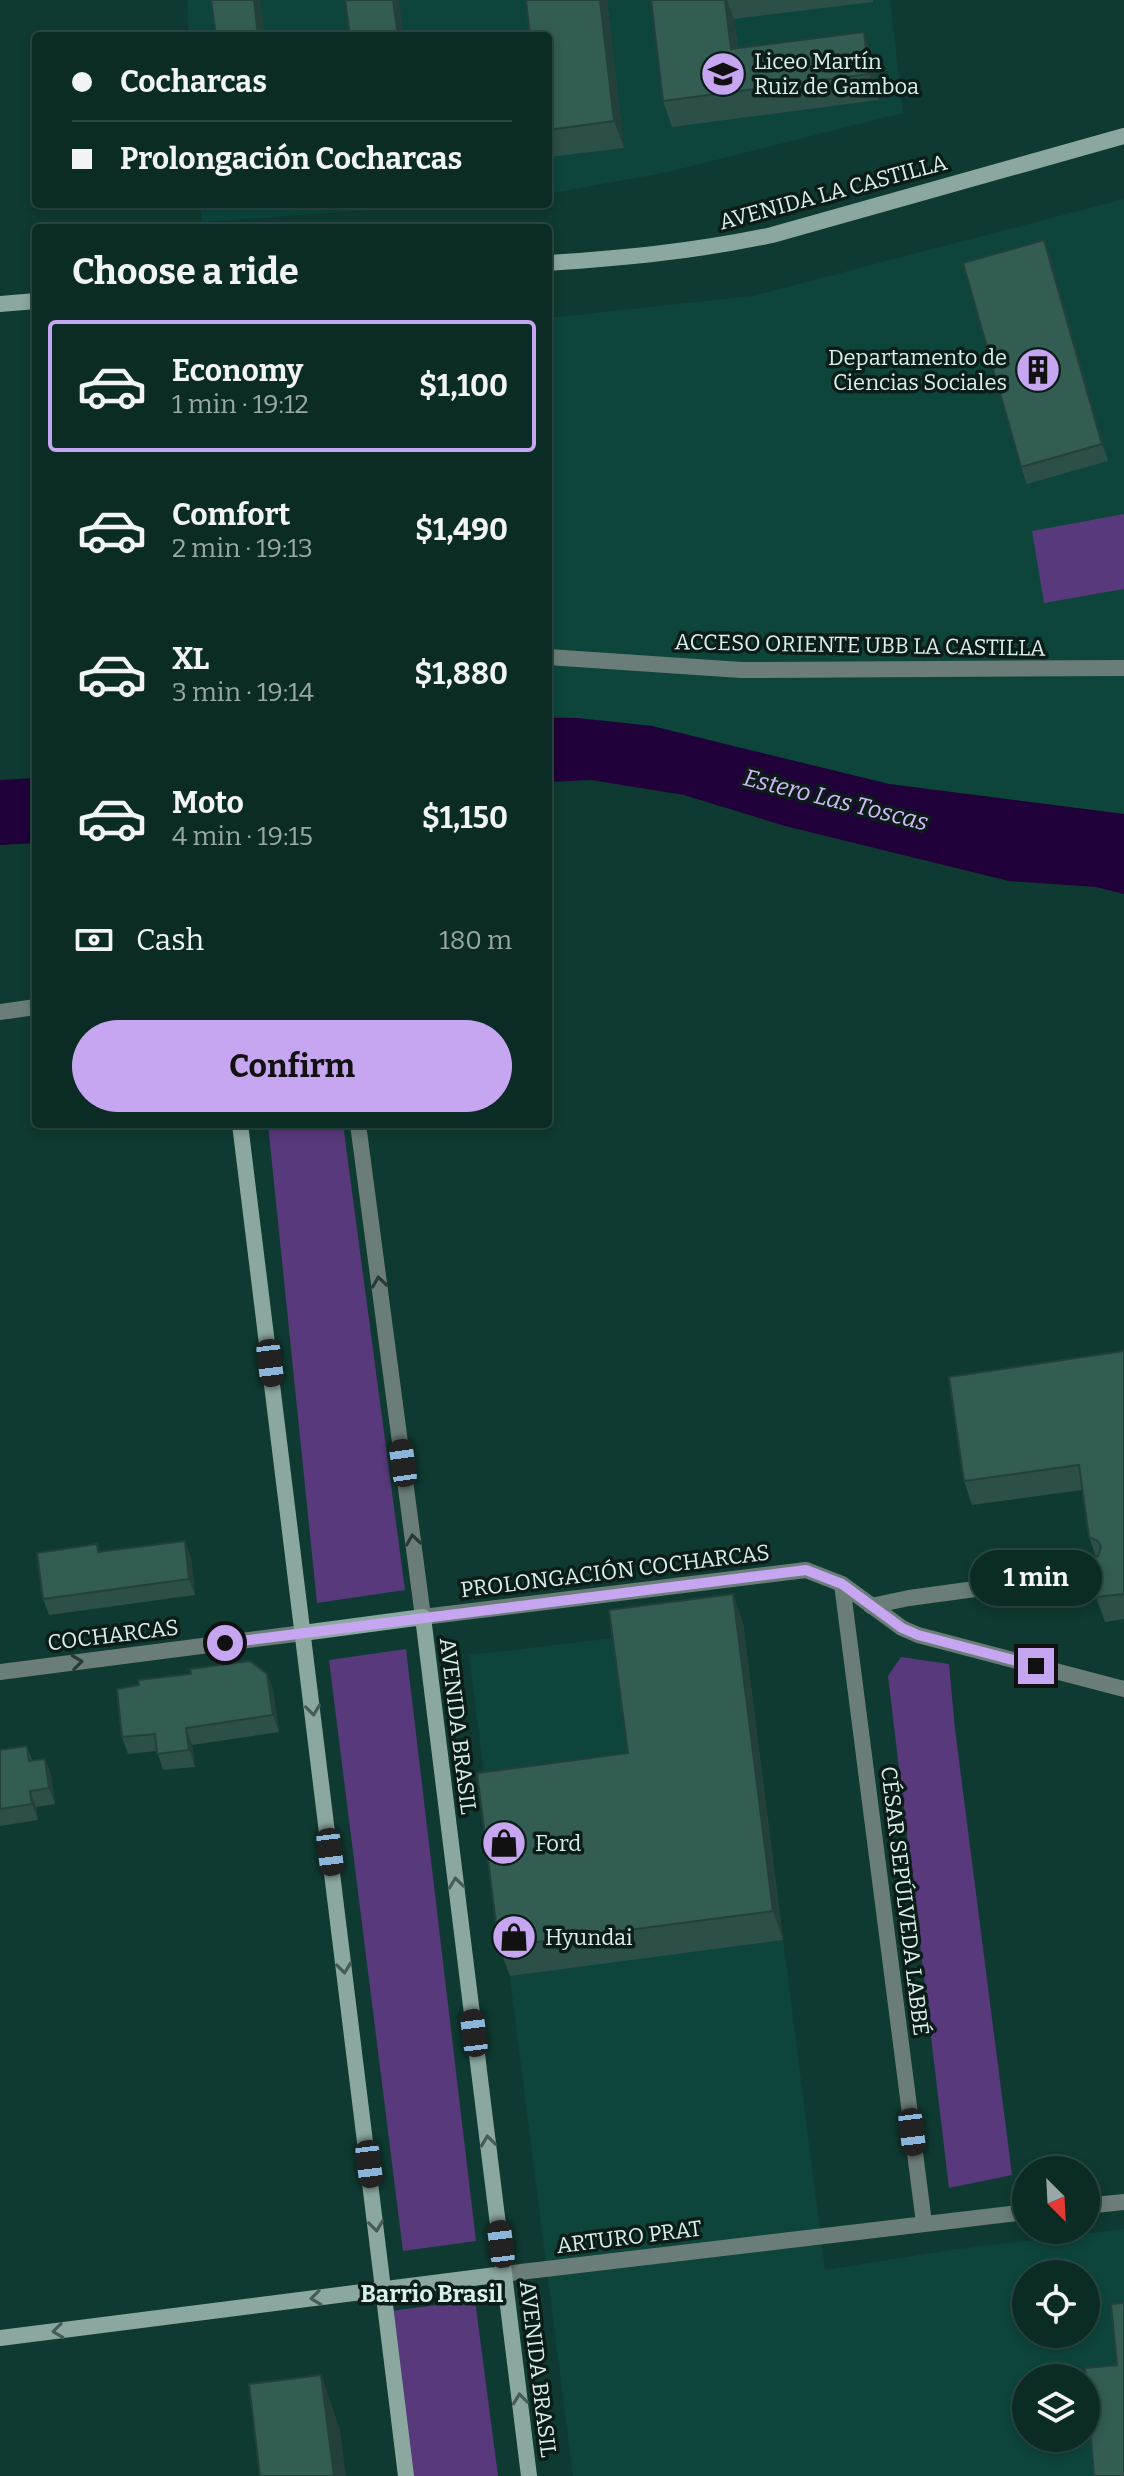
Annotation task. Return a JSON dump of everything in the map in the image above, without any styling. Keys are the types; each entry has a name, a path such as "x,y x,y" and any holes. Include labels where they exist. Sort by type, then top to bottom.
{"main road":[{"name":"AVENIDA LA CASTILLA","path":"552,263 681,252 772,235 1124,136"},
{"path":"0,304 32,301"},
{"path":"240,1128 406,2476"},
{"name":"COCHARCAS","path":"303,1633 423,1617"},
{"name":"AVENIDA BRASIL","path":"423,1617 529,2476"},
{"name":"ARTURO PRAT","path":"0,2338 504,2274"}],"street":[{"name":"ACCESO ORIENTE UBB LA CASTILLA","path":"552,657 741,670 1124,668"},
{"path":"0,1012 32,1008"},
{"name":"AVENIDA BRASIL","path":"359,1128 423,1617"},
{"name":"PROLONGACIÓN COCHARCAS","path":"423,1617 806,1570 842,1584 902,1628 918,1635 1124,1689"},
{"path":"871,1606 1099,1572"},
{"name":"CÉSAR SEPÚLVEDA LABBÉ","path":"842,1584 924,2223"},
{"name":"COCHARCAS","path":"0,1672 303,1633"},
{"path":"1100,2205 1124,2202"},
{"name":"ARTURO PRAT","path":"504,2274 1012,2214"}],"shaded area":[{"name":"Liceo Martín Ruiz de Gamboa","path":"187,0 890,0 903,113 668,172 552,193 552,32 189,32"},
{"path":"1124,199 1124,814 889,784 652,726 552,715 552,318 752,296"},
{"path":"201,208 400,208 202,222"},
{"path":"1124,514 1124,589 1044,603 1032,531"},
{"path":"268,1128 344,1128 405,1590 317,1603"},
{"path":"743,1623 825,2270 1012,2243 1100,2244 1100,2232 1124,2229 1124,2476 573,2476 469,1655"},
{"path":"406,1649 476,2241 403,2251 329,1660"},
{"path":"901,1657 949,1664 1012,2175 949,2188 888,1676"},
{"path":"475,2300 498,2476 412,2476 391,2311"}],"water":[{"name":"Estero Las Toscas","path":"552,718 652,726 889,784 1124,814 1124,894 1096,887 1009,881 785,826 684,795 591,780 552,782"},
{"path":"32,778 32,843 0,845 0,780"}],"building":[{"path":"211,0 254,0 258,32 215,32"},
{"path":"345,0 393,0 397,32 349,32"},
{"path":"526,0 600,0 614,121 552,129 552,32 530,32"},
{"path":"651,0 725,0 731,49 864,32 869,74 663,101"},
{"name":"Departamento de Ciencias Sociales","path":"1044,240 1102,444 1021,467 963,263"},
{"path":"1124,1351 1124,1594 1096,1597 1091,1559 1098,1556 1101,1547 1098,1541 1089,1537 1079,1465 964,1481 949,1377"},
{"path":"185,1541 189,1579 43,1599 37,1553 97,1544 98,1552"},
{"path":"733,1594 773,1911 499,1947 477,1773 628,1753 609,1610"},
{"path":"250,1661 267,1674 273,1715 186,1728 189,1750 157,1754 155,1734 122,1737 117,1689 139,1685 138,1680 191,1674 190,1669"},
{"path":"27,1746 29,1761 45,1759 49,1788 30,1791 32,1804 0,1809 0,1750"},
{"path":"1124,2303 1124,2476 1094,2476 1092,2452 1100,2452 1100,2367 1117,2365 1111,2304"},
{"path":"321,2375 334,2476 260,2476 249,2384"}],"place":[{"name":"Liceo Martín Ruiz de Gamboa","path":"723,74"},
{"name":"Departamento de Ciencias Sociales","path":"1038,370"},
{"name":"Ford","path":"504,1843"},
{"name":"Hyundai","path":"514,1937"}],"district":[{"name":"Barrio Brasil","path":"432,2294"}],"route":[{"path":"225,1643 806,1570 842,1584 902,1628 918,1635 1036,1666"}]}
